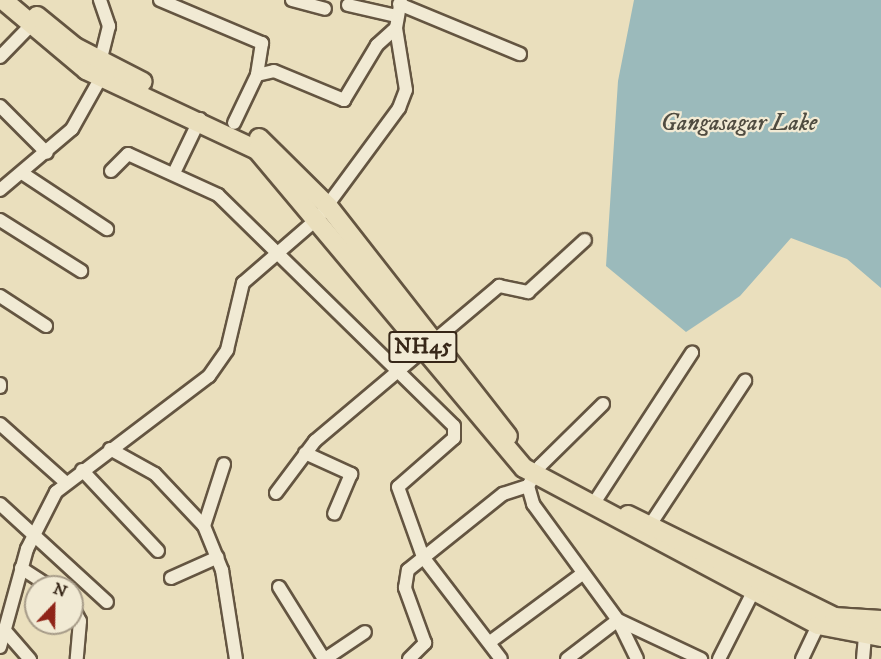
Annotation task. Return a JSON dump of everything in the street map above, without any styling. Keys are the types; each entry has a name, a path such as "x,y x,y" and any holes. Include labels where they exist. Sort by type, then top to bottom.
{"highway":[{"name":"NH45","path":"3,0 35,21"},
{"name":"NH45","path":"21,0 63,55 103,68 234,123 287,161 323,212 430,346 501,447 533,476 753,592 873,637"},
{"name":"NH45","path":"103,68 257,150 323,212"},
{"name":"NH45","path":"533,476 596,500 650,525 821,619 881,620"}],"street":[{"path":"3,183 47,153 81,119 103,68 109,26 100,0"},
{"path":"160,0 259,40 263,47 257,75 234,123"},
{"path":"292,0 325,9"},
{"path":"348,5 398,12 520,54"},
{"path":"257,75 274,71 344,100 398,12"},
{"path":"0,647 7,633 21,568 33,534 65,482 209,376 227,350 238,292 250,274 278,255 323,212 406,90 398,12"},
{"path":"0,57 35,21"},
{"path":"0,106 47,153"},
{"path":"174,173 200,119"},
{"path":"111,171 128,154 218,195 401,371 456,431 399,484 423,557 501,659"},
{"path":"22,172 107,229"},
{"path":"0,220 81,271"},
{"path":"276,493 305,453 499,286 528,292 585,240"},
{"path":"0,296 46,326"},
{"path":"596,500 692,353"},
{"path":"650,525 745,381"},
{"path":"409,659 422,648 424,637 405,582 423,557 503,494 533,476 603,404"},
{"path":"0,424 65,482"},
{"path":"110,449 154,474 204,525 218,557 236,659"},
{"path":"305,453 351,474 334,514"},
{"path":"204,525 224,464"},
{"path":"81,470 158,551"},
{"path":"533,476 533,504 582,575 618,620 637,659"},
{"path":"0,504 107,602"},
{"path":"171,578 218,557"},
{"path":"21,568 32,575"},
{"path":"490,642 582,575"},
{"path":"279,587 325,659 365,632"},
{"path":"719,659 753,592"},
{"path":"802,659 821,619"},
{"path":"567,659 618,620"},
{"path":"618,620 701,659"},
{"path":"7,633 30,659"},
{"path":"77,659 79,635"},
{"path":"863,659 873,637"}],"water":[{"name":"Gangasagar Lake","path":"634,0 881,0 881,288 847,259 791,238 740,296 686,332 606,266 618,81"}]}
